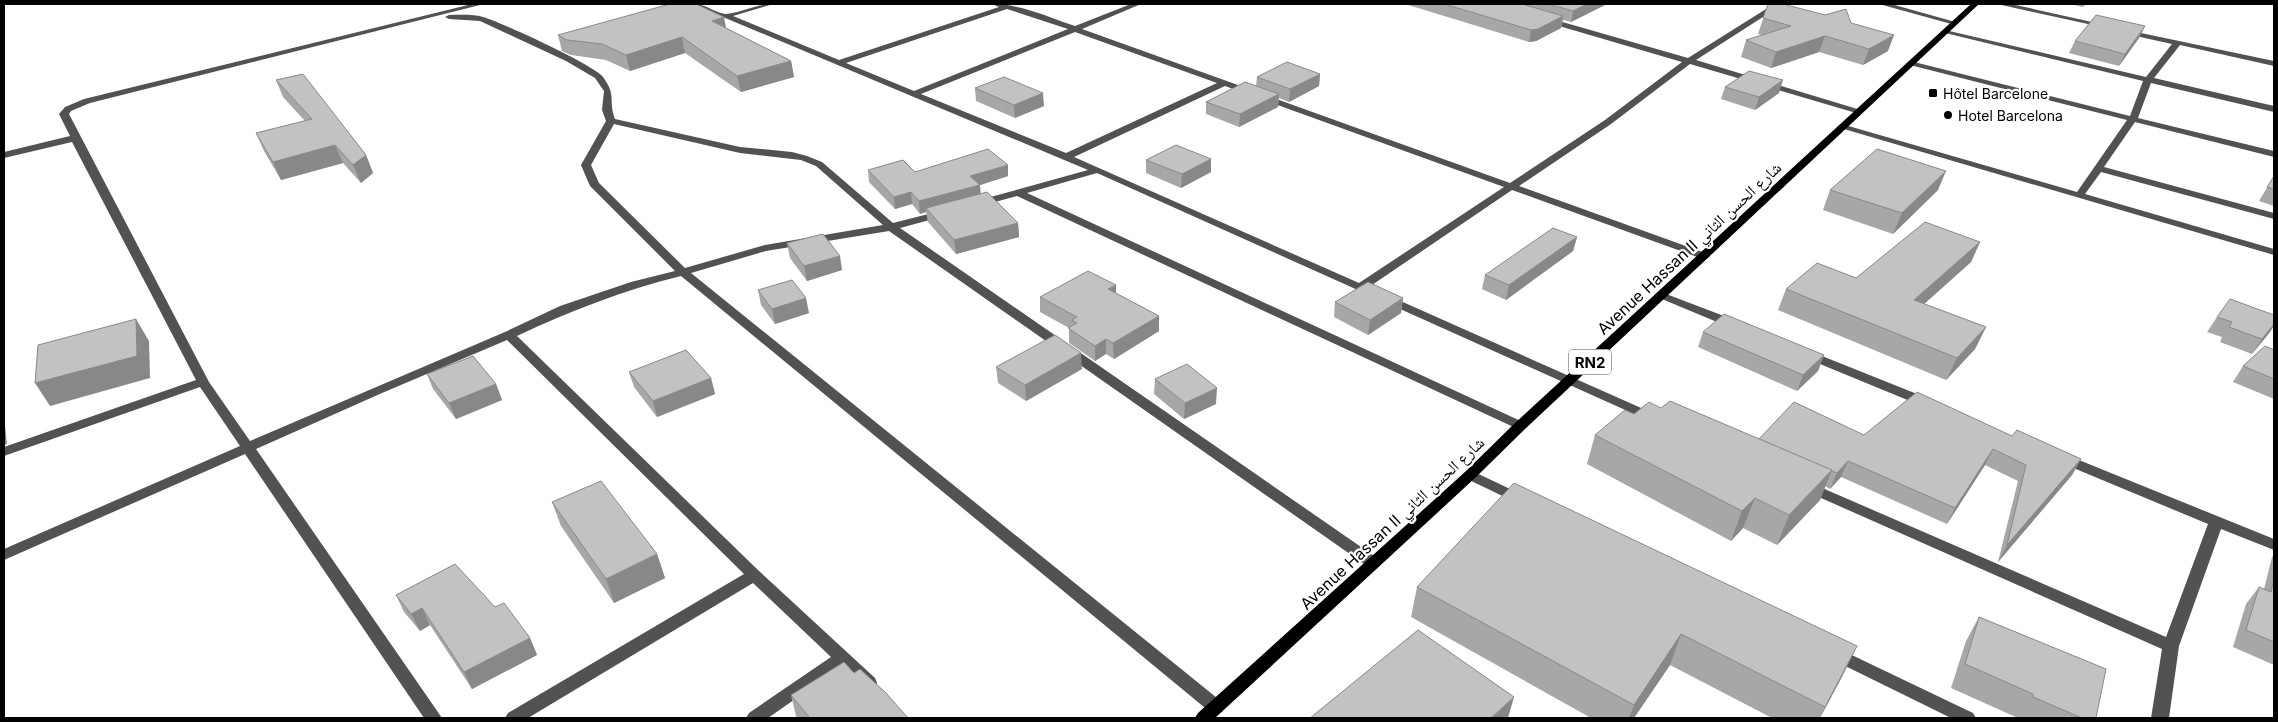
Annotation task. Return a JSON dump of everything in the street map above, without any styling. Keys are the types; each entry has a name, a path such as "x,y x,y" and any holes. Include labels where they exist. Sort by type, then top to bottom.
{"main road":[{"name":"Avenue Hassan II شارع الحسن الثاني","path":"1204,718 1372,562 1470,475 1520,426 1975,4"}],"street":[{"path":"433,718 246,448 203,382 64,114 68,109 87,101 118,92 480,4"},
{"path":"696,4 1098,170 1669,426"},
{"path":"726,16 769,4"},
{"path":"913,94 1072,28 1137,4"},
{"path":"1359,288 1608,122 1689,61 1780,4"},
{"path":"1882,4 1955,23"},
{"path":"2000,4 2274,63"},
{"path":"838,63 1001,5 1025,11 1704,256"},
{"path":"427,18 467,17 481,19 569,59 598,76 608,91 607,110 611,122 586,164 594,184 683,272 1216,707"},
{"path":"1538,17 1859,111"},
{"path":"1945,32 2274,109"},
{"path":"2079,196 2133,119 2148,80 2178,42"},
{"path":"1910,64 2274,154"},
{"path":"1065,157 1225,83"},
{"path":"611,122 740,150 792,155 819,164 891,227 1372,562"},
{"path":"1842,127 2274,252"},
{"path":"4,155 75,138"},
{"path":"2098,168 2274,216"},
{"path":"4,555 509,335 564,309 601,295 766,248 891,227 1098,170"},
{"path":"1019,193 1520,426"},
{"path":"1661,295 1744,329"},
{"path":"509,335 754,575 878,692"},
{"path":"1791,348 1939,408"},
{"path":"4,452 203,382"},
{"path":"2050,454 2274,545"},
{"path":"1470,475 1532,505"},
{"path":"1797,482 2171,646"},
{"path":"2160,718 2171,646 2216,521"},
{"path":"514,718 754,575"},
{"path":"1825,649 1967,718"},
{"path":"755,718 842,658"}],"building":[{"path":"670,4 696,4 724,17 712,21 791,61 737,76 682,37 626,55 602,44 567,40 558,35"},
{"path":"1444,4 1522,4 1563,16 1538,29 1531,30"},
{"path":"1548,4 1587,4 1573,11"},
{"path":"1768,4 1783,4 1825,15 1846,9 1851,23 1894,35 1869,49 1825,36 1776,52 1746,40 1791,26 1763,18"},
{"path":"2096,15 2145,26 2125,54 2075,41"},
{"path":"1287,62 1320,74 1290,89 1257,77"},
{"path":"1749,71 1783,80 1759,97 1725,87"},
{"path":"303,74 366,155 353,165 335,145 273,162 256,133 312,119 276,80"},
{"path":"1004,77 1043,93 1014,105 975,88"},
{"path":"1245,82 1279,94 1240,114 1206,102"},
{"path":"1176,145 1211,159 1182,174 1146,160"},
{"path":"988,149 1008,165 970,176 980,185 919,201 911,192 894,197 868,170 903,160 915,172"},
{"path":"1877,149 1946,171 1902,213 1830,190"},
{"path":"2274,176 2274,189 2267,187"},
{"path":"987,192 1018,223 954,240 926,208"},
{"path":"1925,222 1980,242 1914,300 1986,327 1957,358 1786,289 1817,263 1856,278"},
{"path":"1553,228 1577,237 1509,285 1485,275"},
{"path":"823,234 840,256 804,266 787,243"},
{"path":"1088,271 1116,285 1108,289 1159,316 1113,343 1106,339 1095,346 1068,328 1077,323 1072,320 1077,317 1040,297"},
{"path":"792,280 806,298 772,309 758,290"},
{"path":"1368,282 1403,298 1370,320 1335,302"},
{"path":"2230,299 2274,315 2274,324 2262,339 2229,327 2232,322 2217,317"},
{"path":"1724,314 1824,355 1803,375 1703,332"},
{"path":"136,319 137,356 35,383 38,345"},
{"path":"1055,335 1081,353 1025,385 996,367"},
{"path":"2265,346 2274,350 2274,379 2243,366"},
{"path":"686,350 711,378 653,401 629,372"},
{"path":"473,356 496,384 449,403 427,374"},
{"path":"1187,364 1217,388 1185,403 1155,379"},
{"path":"1917,392 2012,436 2017,430 2081,459 2007,545 2026,465 1993,449 1955,508 1848,461 1837,473 1759,439 1794,402 1864,435"},
{"path":"1670,401 1832,470 1789,515 1755,498 1742,511 1595,435 1625,410 1634,414 1649,402 1661,408"},
{"path":"601,481 657,554 606,579 552,502"},
{"path":"1514,483 1857,646 1825,707 1681,634 1634,705 1417,587"},
{"path":"455,564 495,607 504,603 530,638 464,672 422,608 411,614 396,595"},
{"path":"2274,579 2274,642 2246,630 2259,587 2271,592"},
{"path":"1979,617 2106,669 2096,718 2082,718 1965,664"},
{"path":"1418,630 1514,697 1491,718 1310,718"},
{"path":"844,662 854,673 860,669 886,693 908,718 810,718 791,695"}],"place":[{"name":"Hôtel Barcelone","path":"1933,93"},
{"name":"Hotel Barcelona","path":"1948,115"}]}
